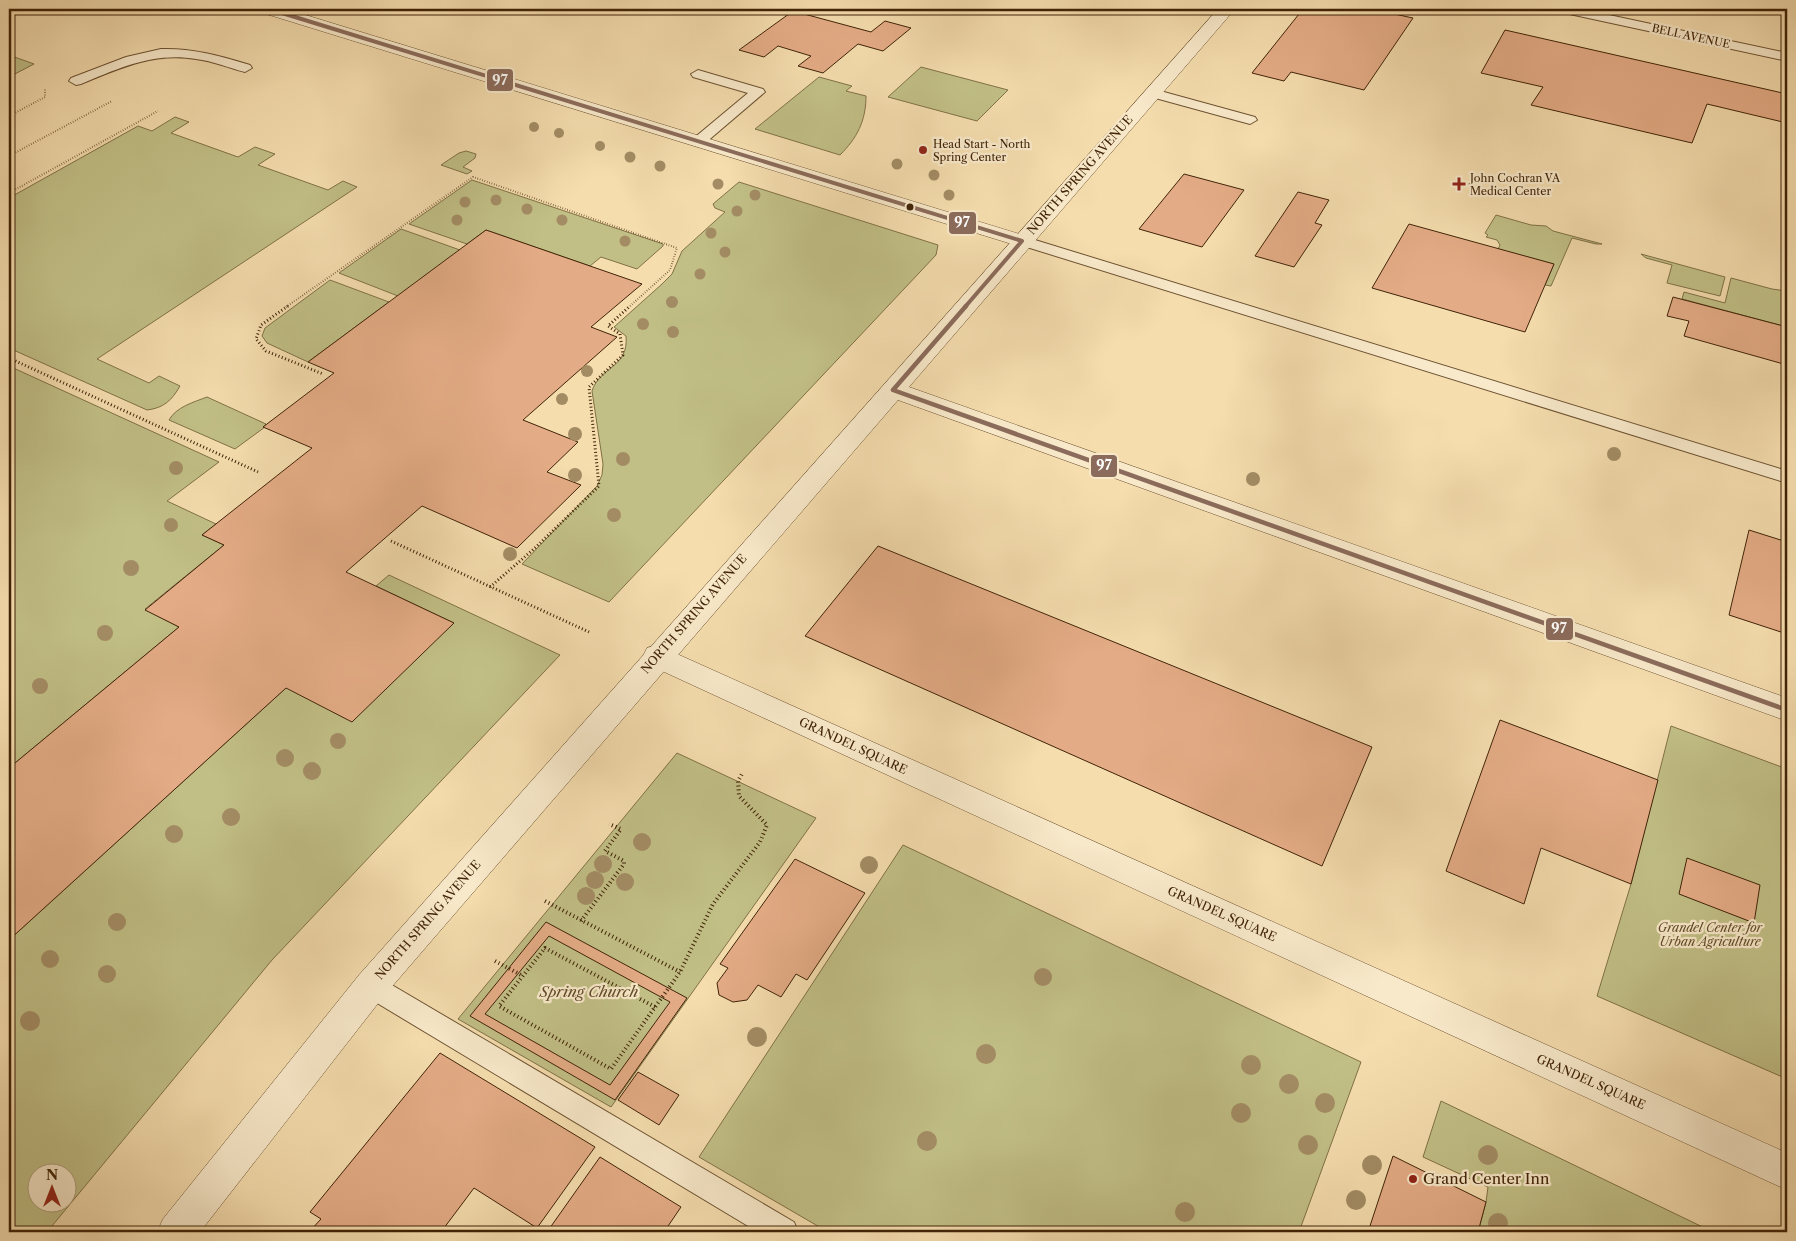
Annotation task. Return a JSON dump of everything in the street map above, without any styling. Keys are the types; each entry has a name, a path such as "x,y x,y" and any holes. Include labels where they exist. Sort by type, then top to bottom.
{"street":[{"path":"269,9 1022,241"},
{"name":"NORTH SPRING AVENUE","path":"176,1232 371,986 657,656 1227,9"},
{"path":"893,390 1787,710"},
{"name":"GRANDEL SQUARE","path":"657,656 1787,1172"}],"lane":[{"name":"BELL AVENUE","path":"1565,9 1787,57"},
{"path":"76,81 151,54 176,53 200,56 245,68"},
{"path":"698,74 758,92 699,141"},
{"path":"1153,93 1250,120"},
{"path":"1022,241 1787,477"},
{"path":"371,986 784,1232"}],"path":[{"path":"9,193 158,111"},
{"path":"323,374 266,351 256,340 261,325 473,177 677,248 670,270 608,326 620,334 623,355 589,387 599,486 535,548 490,587"},
{"path":"9,358 258,472"},
{"path":"391,541 589,632"},
{"path":"654,1008 545,948 499,1006 611,1069 680,972 713,904 765,833 767,825 738,794 737,781 743,772"},
{"path":"581,921 624,864 624,861 605,851 622,829 609,824"},
{"path":"544,901 680,972"},
{"path":"495,960 523,976"}],"green space":[{"path":"9,55 34,64 9,77"},
{"path":"921,67 1008,90 977,121 888,97"},
{"path":"819,77 852,86 846,91 866,96 862,121 856,135 840,155 755,129"},
{"path":"175,117 189,122 171,133 238,157 255,147 275,154 258,165 328,190 343,181 357,187 97,359 149,383 159,376 180,386 167,402 147,410 9,348 9,198 138,126 152,131"},
{"path":"466,151 476,154 475,158 463,167 472,171 467,174 441,165 459,153"},
{"path":"472,180 663,244 663,246 637,269 601,257 590,266 486,230 467,244 409,224"},
{"path":"739,182 938,245 936,255 609,602 522,564 597,486 602,475 603,464 592,391 601,376 619,361 626,347 626,336 614,327 672,274 682,251 725,212 715,208 713,204"},
{"path":"1496,215 1531,225 1546,226 1553,231 1602,244 1572,238 1551,286 1545,285 1554,264 1498,249 1500,245 1497,240 1486,237 1488,235 1485,233"},
{"path":"401,229 460,250 398,296 339,273"},
{"path":"1641,254 1725,277 1720,296 1667,283 1672,265 1646,258"},
{"path":"1731,278 1787,291 1787,327 1682,299 1684,292 1725,303"},
{"path":"330,280 389,302 308,362 267,343 262,336 265,328"},
{"path":"9,366 219,462 167,501 216,524 202,535 224,545 145,609 179,627 9,768"},
{"path":"207,397 266,424 263,427 265,427 235,449 169,420 181,408"},
{"path":"389,575 560,655 272,960 78,1195 78,1164 28,1164 28,1214 62,1214 47,1232 9,1232 9,940 286,688 454,623 376,586"},
{"name":"Grandel Center for Urban Agriculture","path":"1671,726 1787,769 1787,1079 1597,996 1631,884"},
{"name":"Spring Church","path":"677,753 816,818 611,1107 458,1019"},
{"path":"903,845 1361,1062 1299,1232 828,1232 699,1157"},
{"path":"1441,1101 1711,1232 1478,1232 1488,1187 1423,1157"}],"building":[{"path":"1303,9 1371,9 1413,18 1364,90 1291,72 1284,81 1252,73"},
{"path":"793,11 871,32 885,21 911,28 883,51 858,44 823,73 798,66 811,56 778,46 764,57 739,50"},
{"path":"1505,30 1787,94 1787,123 1707,104 1692,143 1531,105 1543,87 1481,73"},
{"path":"1184,174 1244,190 1202,247 1139,229"},
{"path":"1298,192 1329,200 1315,223 1322,225 1294,267 1255,256"},
{"path":"1409,224 1554,264 1525,332 1372,288"},
{"path":"486,230 642,284 591,327 617,337 523,420 578,442 547,472 581,485 517,548 422,506 346,572 454,623 352,722 286,688 9,940 9,768 179,627 145,610 224,545 202,535 312,448 263,427 334,373 308,362"},
{"path":"1673,297 1787,327 1787,365 1684,336 1689,321 1667,316"},
{"path":"1749,530 1787,542 1787,634 1729,615"},
{"path":"878,546 1372,747 1322,866 805,636"},
{"path":"1500,720 1658,780 1631,884 1541,848 1524,904 1446,871"},
{"path":"1687,858 1760,885 1754,923 1679,894"},
{"path":"795,859 865,893 807,980 796,974 781,997 758,985 747,1000 733,1002 719,995 717,983 728,968 720,964"},
{"name":"Spring Church","path":"546,922 687,998 615,1100 470,1016","holes":["549,936 670,1002 610,1085 485,1014"]},
{"path":"440,1053 595,1147 537,1228 474,1188 441,1232 309,1232 321,1219 310,1212"},
{"path":"638,1072 679,1095 659,1125 618,1100"},
{"name":"Grand Center Inn","path":"1393,1156 1486,1202 1478,1232 1368,1232"},
{"path":"600,1157 681,1207 664,1232 547,1232"}],"transit line":[{"name":"97","path":"269,9 1022,241 893,390 1787,710"}],"place":[{"name":"Head Start - North Spring Center","path":"923,150"},
{"name":"John Cochran VA Medical Center","path":"1459,184"},
{"name":"Grand Center Inn","path":"1413,1179"}]}
